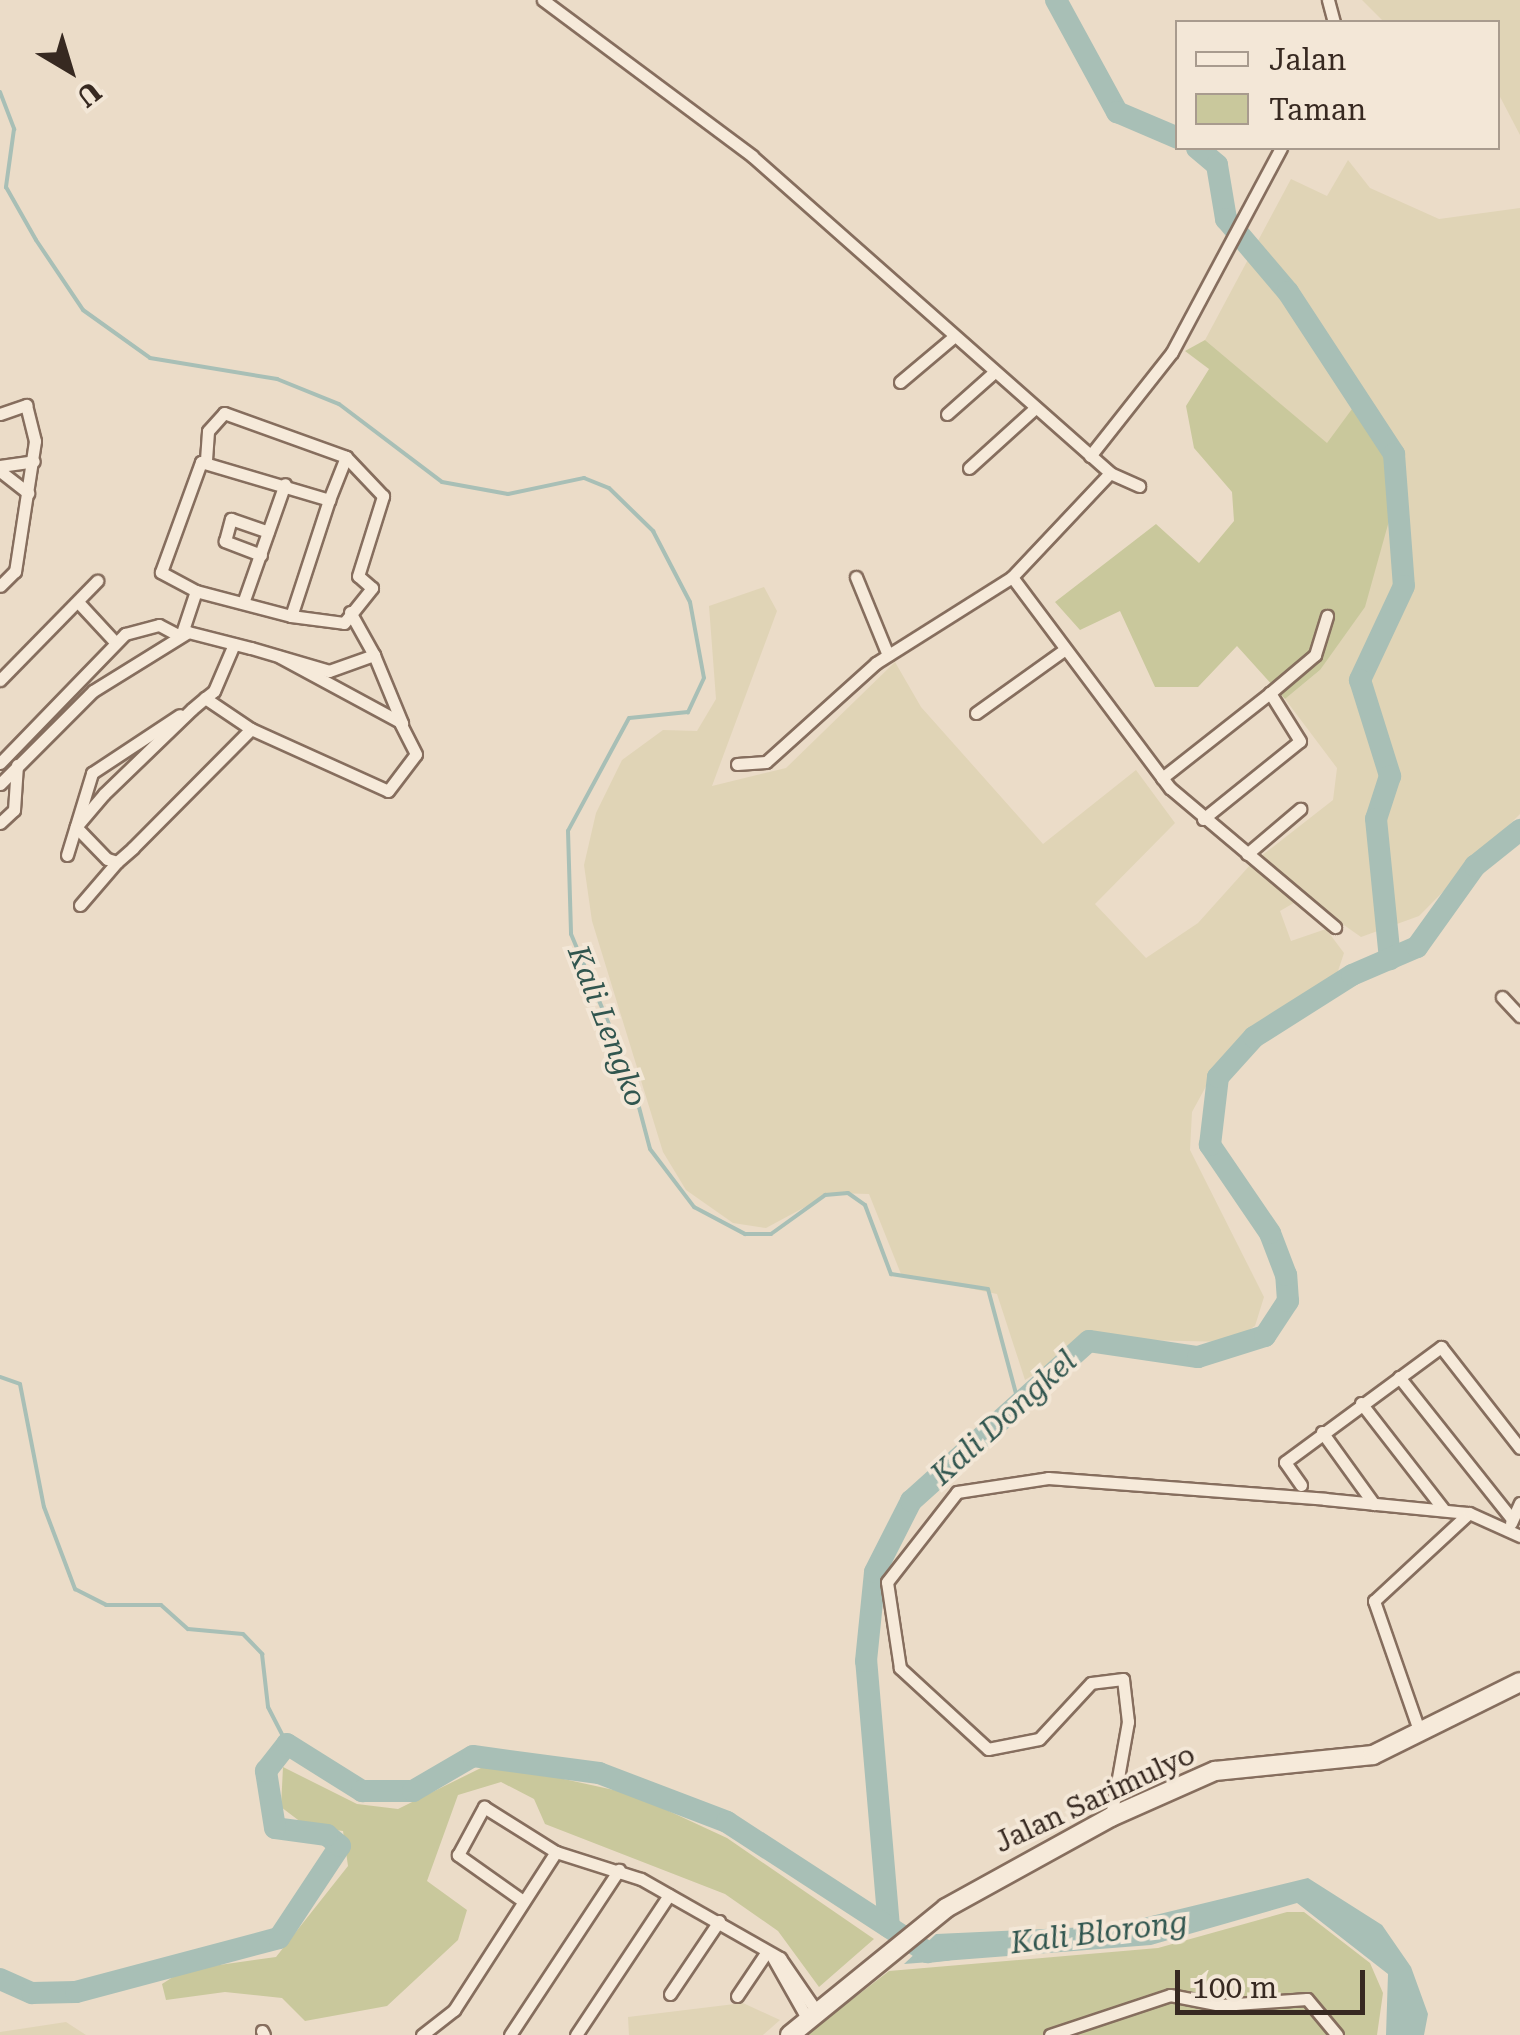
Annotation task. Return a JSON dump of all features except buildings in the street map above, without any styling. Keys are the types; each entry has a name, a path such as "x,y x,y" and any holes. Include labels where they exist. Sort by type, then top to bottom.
{"street":[{"path":"544,0 752,156 991,375 1110,473 1139,486"},
{"path":"1090,456 1172,352 1245,222 1280,150"},
{"path":"900,382 952,339"},
{"path":"947,414 991,375"},
{"path":"0,414 26,405 34,461 15,570 0,586"},
{"path":"969,468 1033,410"},
{"path":"224,413 346,457 384,496 358,576 352,608 334,626 196,591 161,572 206,460 208,431 224,413"},
{"path":"292,616 346,457"},
{"path":"206,460 329,500"},
{"path":"0,468 34,461"},
{"path":"0,468 28,494"},
{"path":"737,764 766,762 888,655 1012,577 1110,473"},
{"path":"243,603 285,484"},
{"path":"261,555 225,540 230,519 268,532"},
{"path":"1012,577 1162,778 1204,819 1335,926"},
{"path":"856,578 888,655"},
{"path":"0,680 97,581"},
{"path":"0,784 52,728 179,634 196,591"},
{"path":"78,602 115,642"},
{"path":"205,698 250,730 388,792 416,754 352,608"},
{"path":"1162,778 1318,651 1327,616"},
{"path":"0,763 115,642 138,628 234,644 329,671 374,654"},
{"path":"76,827 205,698 234,644"},
{"path":"976,714 1064,650"},
{"path":"280,657 338,694 401,724"},
{"path":"329,671 338,694"},
{"path":"1204,819 1300,741 1270,693"},
{"path":"67,854 84,784 106,758 189,712"},
{"path":"43,716 52,728"},
{"path":"80,905 117,862 250,730"},
{"path":"0,823 14,810 18,765"},
{"path":"1246,854 1300,809"},
{"path":"76,827 117,862"},
{"path":"1502,997 1520,1016"},
{"path":"1302,1485 1285,1462 1440,1346 1520,1448"},
{"path":"1399,1376 1511,1518 1516,1534"},
{"path":"1361,1403 1444,1510"},
{"path":"1322,1432 1374,1504"},
{"path":"1111,1817 1128,1722 1123,1679 1091,1682 1039,1739 988,1749 900,1668 886,1582 944,1500 1005,1478 1048,1478 1444,1510 1469,1513 1516,1534"},
{"path":"1511,1518 1520,1504"},
{"path":"1420,1733 1374,1601 1469,1513"},
{"name":"Jalan Sarimulyo","path":"790,2035 946,1908 1111,1817 1215,1771 1356,1758 1420,1733 1520,1682"},
{"path":"524,1901 458,1855 482,1809 556,1852 618,1870 718,1921 772,1956 813,2016"},
{"path":"422,2035 454,2010 556,1852"},
{"path":"510,2035 618,1870"},
{"path":"576,2035 670,1895"},
{"path":"670,1994 718,1921"},
{"path":"737,1996 772,1956"},
{"path":"1050,2035 1170,1995 1221,2005 1307,1999 1336,2035"}],"shaded area":[{"path":"1362,0 1520,0 1520,135 1500,97 1500,20 1382,20"},
{"path":"1348,160 1370,188 1439,219 1520,208 1520,814 1419,916 1361,937 1304,897 1280,911 1291,941 1326,929 1344,953 1336,977 1222,1057 1192,1112 1190,1150 1264,1297 1255,1326 1230,1342 1093,1339 1025,1380 997,1294 901,1274 869,1194 831,1193 766,1228 733,1223 686,1190 663,1152 592,921 584,865 596,813 622,760 663,730 697,731 716,699 709,606 764,587 777,611 712,786 786,768 895,662 921,707 1043,844 1136,770 1175,823 1095,904 1146,958 1198,923 1251,864 1333,800 1337,768 1285,699 1320,670 1363,395 1327,444 1205,340 1291,179 1327,196"},
{"path":"743,2003 780,2020 763,2035 629,2035 628,2017"},
{"path":"66,2022 86,2035 0,2035 0,2032"}],"green space":[{"path":"1205,340 1327,443 1363,394 1404,467 1365,607 1320,670 1285,699 1237,646 1198,687 1155,687 1120,611 1080,630 1055,602 1156,524 1199,563 1234,521 1232,492 1194,448 1186,406 1209,369 1185,351"},
{"path":"491,1763 632,1794 727,1838 874,1939 819,1987 778,1931 725,1894 545,1824 534,1799 501,1782 458,1795 427,1881 467,1910 458,1940 387,2006 305,2021 282,1998 225,1992 166,2000 162,1984 184,1970 276,1957 348,1866 343,1831 306,1826 281,1807 283,1767 357,1804 398,1809"},
{"path":"1287,1912 1304,1912 1370,1963 1383,1993 1377,2035 806,2035 889,1971 1158,1948"}],"water":[{"name":"Kali Blorong","path":"1308,1878 1382,1925 1411,1967 1428,2014 1424,2035 1386,2035 1388,1974 1297,1903 1151,1945 904,1964 936,1934 1110,1926"}],"waterway":[{"path":"1056,0 1117,112 1175,137"},
{"name":"Kali Lengko","path":"0,92 14,129 6,187 83,310 150,358 277,379 339,404 442,482 508,494 584,478 609,488 653,531 690,602 704,678 688,712 629,718 568,831 571,934 631,1077 650,1149 694,1207 745,1234 771,1234 825,1195 848,1193 865,1205 891,1274 988,1289 1019,1405"},
{"path":"1199,150 1217,165 1226,219 1288,292 1394,454 1404,586 1360,680 1390,776 1376,819 1390,959"},
{"name":"Kali Dongkel","path":"889,1927 866,1661 875,1572 911,1501 1089,1341 1198,1357 1265,1336 1288,1301 1286,1275 1270,1233 1210,1145 1218,1077 1254,1037 1352,975 1417,947 1475,866 1520,830"},
{"path":"0,1377 20,1384 44,1507 75,1589 106,1605 161,1605 188,1629 243,1634 262,1654 268,1707 287,1744"},
{"path":"0,1979 32,1993 76,1992 279,1938 340,1846 327,1835 275,1828 266,1771 287,1744 362,1791 413,1791 473,1756 599,1773 727,1822 927,1952 947,1950"}]}
